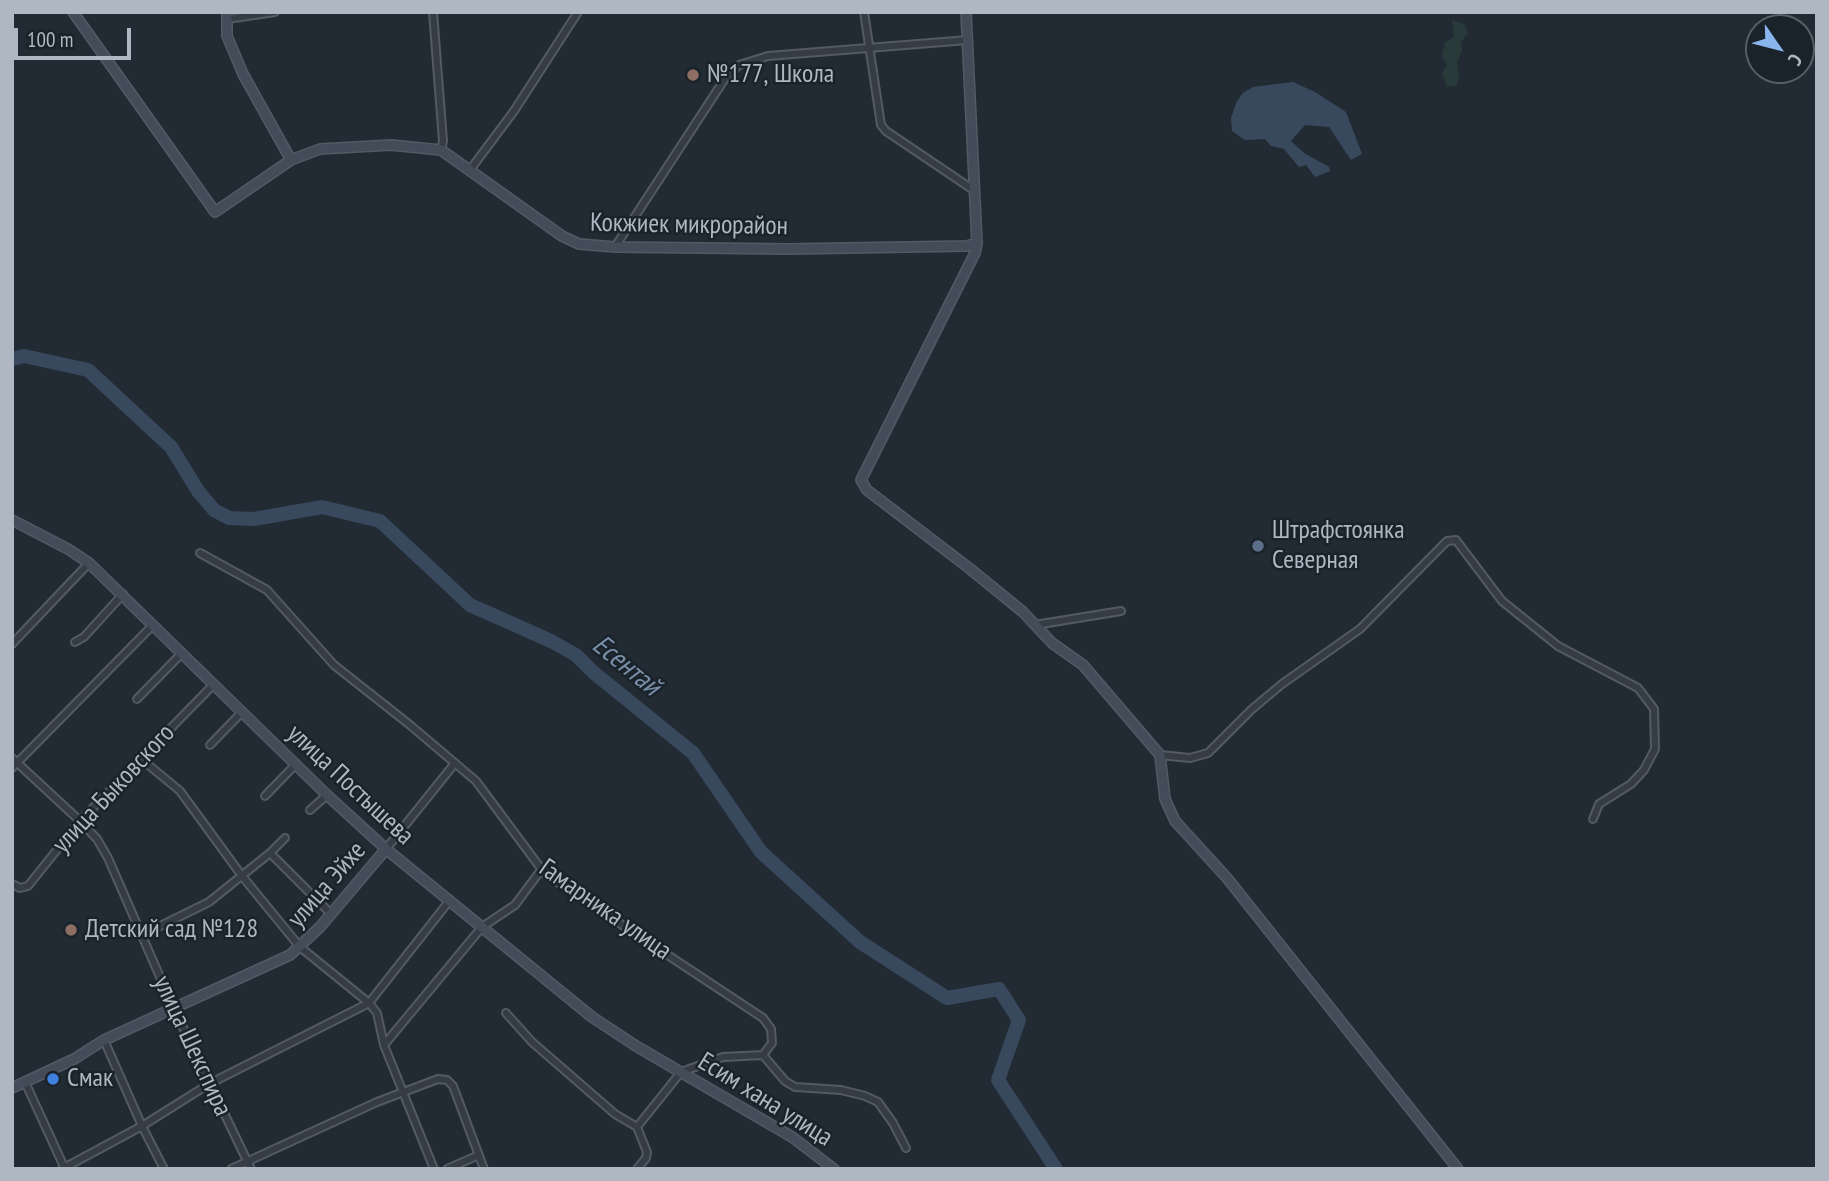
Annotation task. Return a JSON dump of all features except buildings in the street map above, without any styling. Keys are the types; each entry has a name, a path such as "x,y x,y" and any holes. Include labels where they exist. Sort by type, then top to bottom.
{"street":[{"name":"Кокжиек микрорайон","path":"73,12 215,212 291,160 320,149 391,145 441,150 562,236 579,244 615,247 788,249 967,246 977,243"},
{"path":"275,12 227,16 227,36 243,74 291,160"},
{"path":"433,12 443,141 441,150"},
{"path":"470,170 514,111 578,12"},
{"path":"864,12 881,124 886,131 976,192"},
{"path":"966,12 976,192 975,253 861,480 867,490 1001,594 1023,612 1052,643 1083,665 1160,755 1165,799 1175,821 1227,878 1458,1169"},
{"path":"615,247 726,77 739,65 768,57 968,40"},
{"name":"улица Постышева","path":"13,521 89,562 327,795 386,849 592,1017 677,1070"},
{"path":"1160,755 1190,758 1208,753 1251,710 1282,684 1360,629 1447,541 1456,540 1502,601 1558,646 1638,688 1654,709 1655,749 1644,771 1631,784 1599,804 1593,819"},
{"name":"Гамарника улица","path":"200,553 267,590 334,665 476,781 541,870 764,1018 771,1029 772,1043 763,1055"},
{"path":"12,644 89,562"},
{"path":"75,642 84,638 123,594"},
{"path":"1033,625 1121,611"},
{"path":"14,763 153,625"},
{"path":"137,699 182,653"},
{"name":"улица Быковского","path":"13,884 20,888 28,886 80,821 214,684"},
{"path":"210,745 242,712"},
{"path":"140,758 180,791 242,876 300,947 370,1004 377,1013 384,1045 434,1169"},
{"name":"улица Шекспира","path":"14,763 97,839 249,1165"},
{"name":"улица Эйхе","path":"12,1088 74,1059 104,1040 290,955 331,914 455,763"},
{"path":"265,796 296,764"},
{"path":"310,810 327,795"},
{"path":"142,935 209,902 285,838"},
{"path":"270,853 331,914"},
{"path":"384,1045 482,927 515,905 541,870"},
{"path":"25,1082 64,1168 142,1126 209,1084 370,1004 450,900"},
{"path":"506,1013 531,1042 615,1114 638,1127 647,1152 646,1158 637,1169"},
{"path":"104,1040 164,1169"},
{"path":"638,1127 677,1070 723,1057 763,1055 785,1081 795,1087 841,1090 878,1102 906,1148"},
{"name":"Есим хана улица","path":"677,1070 792,1137 834,1169"},
{"path":"231,1169 249,1165 326,1124 438,1079 447,1080 453,1086 484,1169"},
{"path":"447,1169 479,1155"}],"shaded area":[{"path":"1452,20 1464,24 1468,33 1461,42 1462,51 1457,62 1459,79 1456,86 1447,87 1442,73 1447,65 1442,57 1445,42 1454,37"}],"water":[{"path":"1293,82 1315,92 1346,112 1362,154 1351,160 1329,127 1305,125 1291,141 1304,153 1329,167 1330,171 1315,177 1306,165 1299,167 1284,149 1271,146 1265,139 1245,140 1232,131 1231,118 1243,93 1253,87"}],"waterway":[{"name":"Есентай","path":"12,359 24,356 88,370 171,447 198,491 214,510 229,518 254,519 322,507 380,521 470,605 576,655 593,672 693,753 761,852 860,942 947,998 999,989 1019,1020 998,1080 1056,1169"}],"place":[{"name":"№177, Школа","path":"693,75"},
{"name":"Штрафстоянка Северная","path":"1258,546"},
{"name":"Детский сад №128","path":"71,930"},
{"name":"Смак","path":"53,1079"}]}
